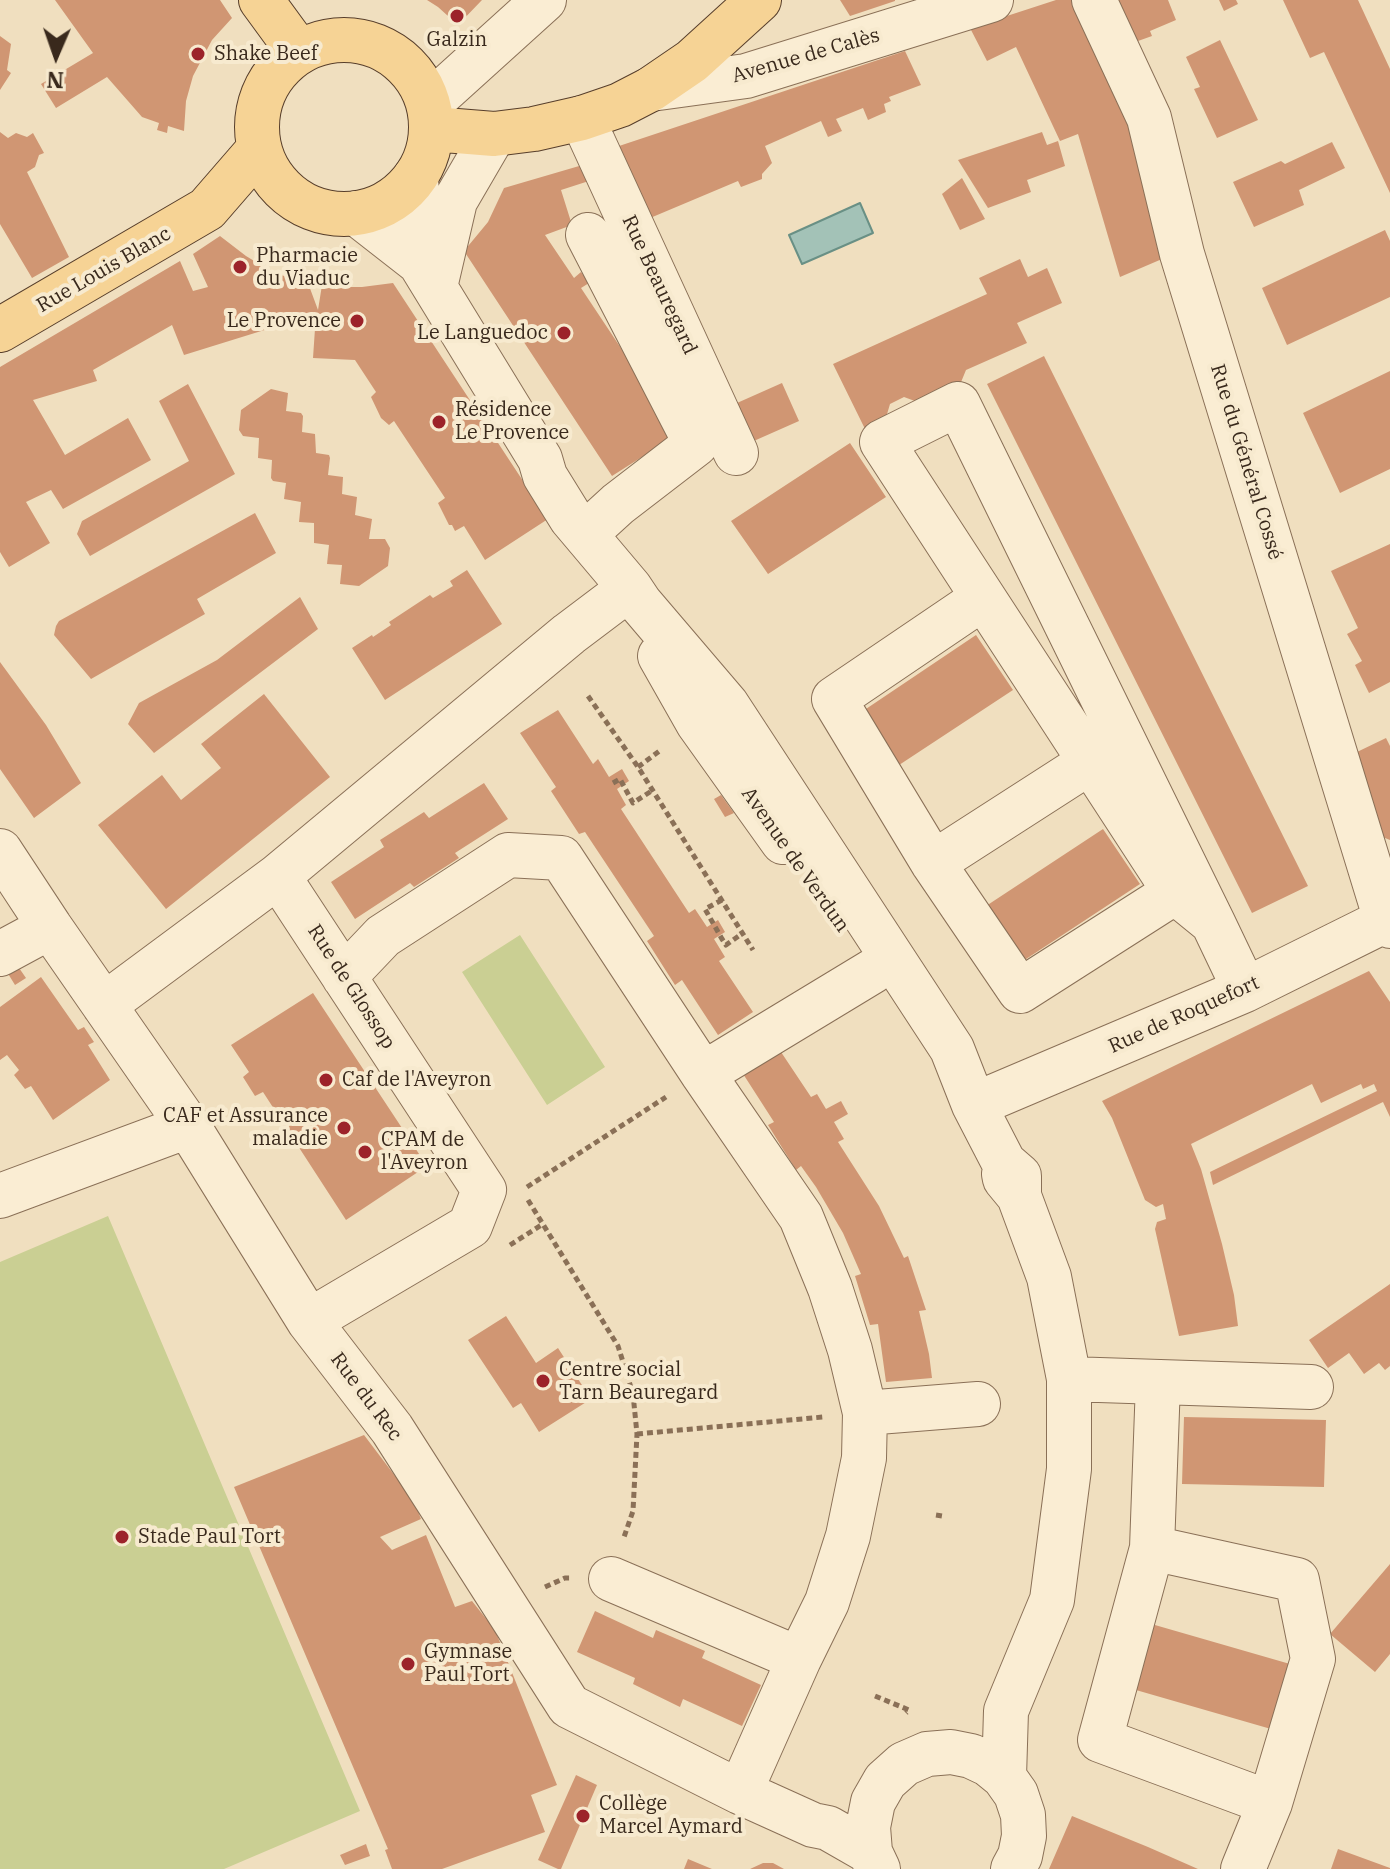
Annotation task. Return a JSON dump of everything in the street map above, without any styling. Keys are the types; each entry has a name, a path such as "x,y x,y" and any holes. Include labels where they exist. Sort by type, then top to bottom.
{"main road":[{"path":"261,0 299,52"},
{"path":"651,89 692,61 759,0"},
{"path":"353,39 388,50 420,82 430,116 427,153 416,176 400,194 380,207 356,213 332,214 309,208 289,195 275,182 265,166 256,126 259,104 268,83 281,65 315,44 332,40 353,39"},
{"name":"Avenue de Calès","path":"430,116 494,134 582,118 620,105 651,89"},
{"name":"Rue Louis Blanc","path":"0,330 207,209 259,149"},
{"name":"Rue Louis Blanc","path":"207,209 289,195"}],"street":[{"path":"430,116 544,0"},
{"name":"Avenue de Calès","path":"651,89 746,76 991,0"},
{"name":"Rue du Général Cossé","path":"1094,0 1149,118 1182,254 1389,921"},
{"name":"Rue Beauregard","path":"582,118 736,453"},
{"path":"428,275 455,201 494,134"},
{"name":"Avenue de Verdun","path":"416,176 428,275"},
{"name":"Avenue de Verdun","path":"356,213 428,275 540,459 545,476 571,518 618,569 727,705 952,1049 974,1105 1011,1179 1049,1277 1069,1379 1069,1469 1052,1600 1006,1711 1004,1777"},
{"path":"104,1005 278,876 569,634 618,569 618,504 696,444 588,235"},
{"path":"1213,923 1175,892 882,442 958,404 1213,923 1245,990"},
{"name":"Avenue de Verdun","path":"618,569 639,621 698,723 873,971 974,1105"},
{"path":"983,598 834,699 933,863 1020,991 1175,892"},
{"path":"933,863 1090,762"},
{"name":"Rue du Rec","path":"0,851 188,1126 309,1321 392,1429 569,1706 740,1792 813,1825 828,1828 874,1860"},
{"path":"344,977 383,936 508,855 561,858 801,1217 830,1288 850,1350 865,1413 864,1458 848,1536 827,1602 740,1792"},
{"name":"Rue de Glossop","path":"278,876 484,1190 470,1226 309,1321"},
{"name":"Rue de Roquefort","path":"974,1105 1245,990 1389,921"},
{"path":"0,954 50,927"},
{"path":"703,1074 873,971"},
{"path":"0,1196 188,1126"},
{"path":"1069,1379 1311,1387"},
{"path":"1158,1383 1152,1548 1100,1740 1270,1803"},
{"path":"865,1413 978,1404"},
{"path":"1152,1548 1297,1580 1313,1659 1270,1803 1243,1869"},
{"path":"611,1579 799,1659"},
{"path":"951,1752 1006,1711"},
{"path":"874,1860 868,1827 873,1802 885,1781 904,1764 927,1754 951,1752 988,1764 1004,1777 1016,1794 1023,1815 1024,1836 1020,1856 1013,1869"},
{"path":"828,1828 873,1802"}],"path":[{"path":"588,696 653,790 753,950"},
{"path":"638,767 666,746"},
{"path":"613,783 620,779 633,803 653,790"},
{"path":"722,900 705,909 714,932 726,945 743,933"},
{"path":"504,1605 565,1578 611,1579 633,1511 637,1434 633,1394 618,1346 521,1190 703,1074"},
{"path":"503,1249 543,1224"},
{"path":"637,1434 865,1413"},
{"path":"875,1696 909,1710"}],"green space":[{"path":"520,935 605,1067 547,1105 462,972"},
{"name":"Stade Paul Tort","path":"108,1216 360,1811 224,1869 0,1869 0,1262"}],"water":[{"path":"860,203 873,233 802,264 789,235"}],"building":[{"path":"55,0 220,0 232,18 212,40 193,76 186,101 184,131 168,126 167,133 157,130 159,123 142,117 107,77 56,108 41,84 93,53"},
{"name":"Galzin","path":"427,0 482,0 458,25"},
{"path":"840,0 895,0 895,1 850,16"},
{"path":"1056,0 1083,0 1176,253 1120,277 1078,134 1060,141 1016,47 987,61 970,28"},
{"path":"1104,0 1168,0 1176,20 1150,31 1152,36 1124,46"},
{"path":"1219,0 1236,0 1238,4 1224,11"},
{"path":"1283,0 1358,0 1390,69 1390,193 1324,52 1310,58"},
{"path":"0,36 11,44 7,70 11,73 0,90"},
{"path":"1220,40 1258,120 1217,138 1194,89 1200,87 1186,57"},
{"path":"905,51 921,85 889,97 891,101 884,104 886,112 868,120 863,108 836,119 842,131 828,137 821,121 765,146 772,163 762,174 762,179 741,187 738,181 643,221 610,149"},
{"path":"0,132 8,138 16,133 27,137 33,133 44,153 39,155 35,167 27,172 69,257 32,278 0,224"},
{"path":"1042,132 1047,145 1058,141 1065,166 1027,180 1031,192 988,208 958,160"},
{"path":"1332,142 1345,168 1299,190 1304,205 1254,227 1233,182 1281,161 1285,164"},
{"name":"Le Languedoc","path":"586,164 592,180 561,190 572,225 545,235 574,278 581,272 589,283 581,288 678,434 612,476 464,251 488,222 504,188"},
{"path":"962,178 985,219 960,230 942,194"},
{"path":"1385,230 1390,241 1390,297 1287,345 1262,288"},
{"path":"220,236 274,273 308,283 318,310 322,285 362,287 393,283 548,519 485,560 464,526 455,531 449,525 438,503 445,498 394,421 389,425 381,418 371,397 376,392 355,360 313,358 316,314 184,355 172,325 93,370 97,381 33,400 65,455 128,418 151,460 63,509 51,490 26,502 50,543 9,567 0,552 0,367 180,261 193,291 208,287 193,254"},
{"path":"1020,259 1028,277 1047,268 1062,303 1017,323 1027,343 966,370 959,387 923,404 904,397 890,404 885,421 866,431 833,364 987,294 979,278"},
{"path":"1044,356 1308,886 1252,913 987,384"},
{"path":"1390,371 1390,469 1340,493 1303,413"},
{"path":"782,383 799,421 747,444 728,407"},
{"path":"188,384 235,474 90,556 77,534 82,521 189,461 159,401"},
{"path":"271,389 288,393 286,411 301,413 302,432 315,434 316,453 329,455 328,475 343,477 342,494 357,497 355,515 372,519 369,539 385,539 390,548 388,566 359,586 340,584 342,565 327,564 329,545 314,543 314,523 299,522 301,502 284,499 286,483 271,478 272,460 258,458 259,438 243,436 239,430 241,410"},
{"path":"850,443 886,497 768,574 731,521"},
{"path":"255,513 276,553 197,599 205,614 91,679 54,635 59,621"},
{"path":"1390,544 1390,682 1369,693 1355,665 1362,661 1347,634 1358,628 1331,571"},
{"path":"467,570 502,624 385,700 352,648 391,625 389,622 430,595 433,598 453,586 450,581"},
{"path":"300,597 318,629 154,753 128,724 139,703 217,660"},
{"path":"976,635 1013,690 893,769 857,715"},
{"path":"0,662 46,725 81,783 34,818 0,769"},
{"path":"264,694 330,777 166,909 98,825 162,775 181,800 221,768 201,744"},
{"path":"558,710 593,764 598,759 609,777 622,769 629,781 617,789 626,805 621,809 689,913 695,909 707,927 718,920 725,932 714,939 725,957 719,961 753,1012 718,1035 682,980 675,985 647,941 654,936 585,832 579,834 551,791 556,787 520,733"},
{"path":"1386,738 1390,746 1390,840 1380,836 1357,752"},
{"path":"484,783 508,819 455,853 459,858 414,887 410,883 355,919 331,882 384,847 380,840 424,812 429,818"},
{"path":"721,795 734,813 725,817 714,799"},
{"path":"1103,829 1140,884 1020,963 983,908"},
{"path":"17,965 26,978 15,985 7,972"},
{"path":"1369,971 1390,1002 1390,1117 1383,1102 1213,1185 1210,1172 1377,1091 1374,1084 1363,1089 1361,1084 1321,1103 1312,1084 1191,1144 1222,1244 1238,1326 1179,1336 1155,1229 1157,1222 1166,1219 1163,1204 1156,1207 1145,1200 1102,1101"},
{"path":"41,977 78,1030 84,1027 94,1042 88,1045 110,1080 53,1120 31,1086 25,1089 14,1075 19,1070 7,1055 0,1060 0,1007"},
{"name":"CAF et Assurance maladie","path":"313,993 427,1166 346,1220 263,1092 255,1096 243,1077 249,1072 231,1045"},
{"path":"775,1043 811,1097 817,1094 826,1109 841,1101 848,1114 834,1122 844,1139 838,1142 879,1206 904,1258 908,1256 926,1310 919,1311 932,1378 886,1382 878,1324 870,1325 855,1276 861,1274 843,1233 801,1166 796,1170 768,1125 774,1122 738,1066"},
{"path":"1390,1284 1390,1366 1385,1370 1379,1363 1364,1374 1349,1353 1328,1368 1309,1340"},
{"name":"Centre social Tarn Beauregard","path":"506,1316 536,1363 558,1348 591,1399 539,1432 521,1403 513,1408 468,1340"},
{"path":"1184,1417 1326,1420 1324,1487 1182,1484"},
{"name":"Gymnase Paul Tort","path":"364,1435 414,1501 421,1519 380,1537 392,1550 426,1535 455,1607 472,1601 495,1630 557,1785 531,1795 545,1832 442,1869 392,1869 385,1850 388,1849 234,1487"},
{"path":"1390,1564 1390,1654 1375,1672 1330,1634"},
{"path":"595,1611 653,1638 656,1630 705,1651 702,1658 761,1685 742,1726 683,1699 680,1707 633,1684 635,1678 577,1652"},
{"path":"1148,1623 1290,1664 1271,1729 1129,1688"},
{"path":"576,1775 597,1785 561,1869 558,1869 538,1860"},
{"path":"1072,1816 1148,1847 1198,1869 1049,1869"},
{"path":"366,1844 370,1856 345,1865 340,1855"},
{"path":"1338,1849 1390,1868 1390,1869 1331,1869"},
{"path":"688,1859 712,1869 684,1869"},
{"path":"763,1863 773,1863 784,1869 750,1869"}],"place":[{"name":"Galzin","path":"457,16"},
{"name":"Shake Beef","path":"198,54"},
{"name":"Pharmacie du Viaduc","path":"240,267"},
{"name":"Le Provence","path":"357,321"},
{"name":"Le Languedoc","path":"564,333"},
{"name":"Résidence Le Provence","path":"439,422"},
{"name":"Caf de l'Aveyron","path":"326,1080"},
{"name":"CAF et Assurance maladie","path":"344,1128"},
{"name":"CPAM de l'Aveyron","path":"365,1152"},
{"name":"Centre social Tarn Beauregard","path":"543,1381"},
{"name":"Stade Paul Tort","path":"122,1537"},
{"name":"Gymnase Paul Tort","path":"408,1664"},
{"name":"Collège Marcel Aymard","path":"583,1816"}]}
